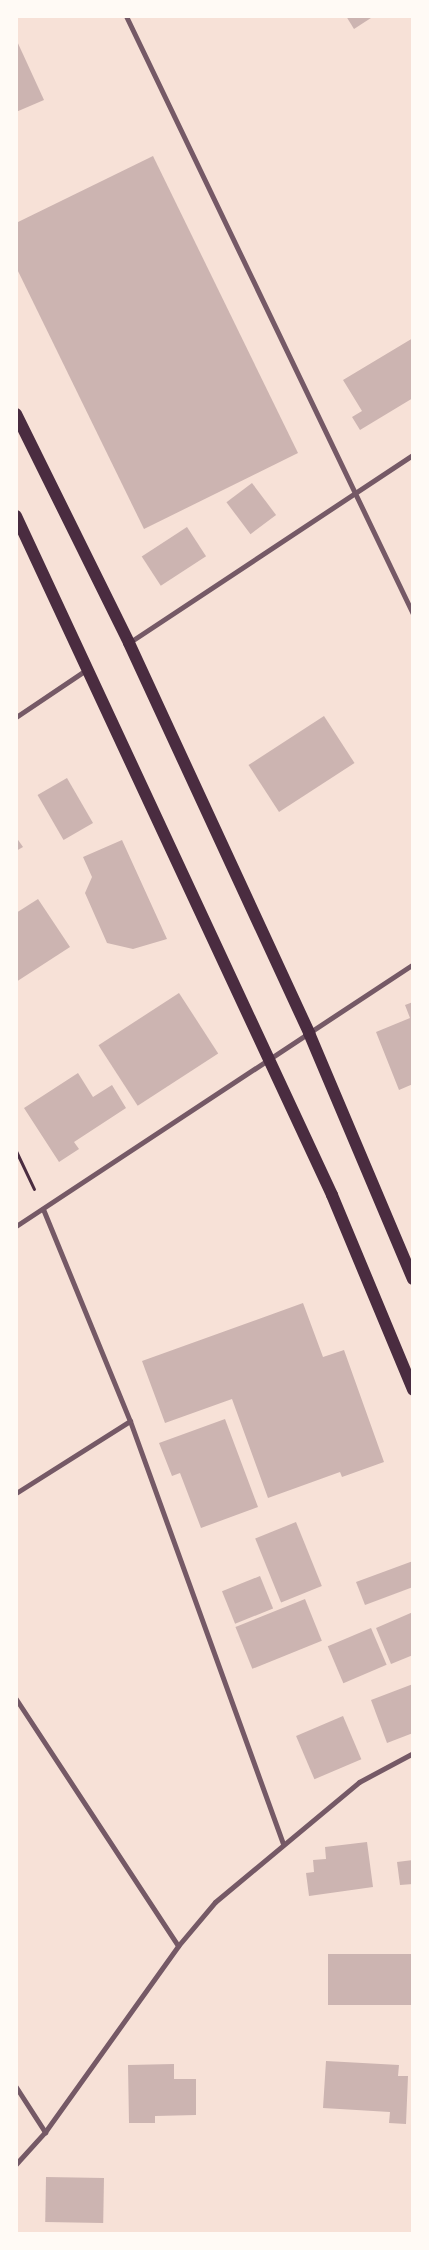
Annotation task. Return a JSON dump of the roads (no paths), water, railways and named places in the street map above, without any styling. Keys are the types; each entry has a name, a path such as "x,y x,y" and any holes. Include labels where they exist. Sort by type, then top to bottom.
{"main road":[{"path":"16,414 129,643 309,1033 413,1279"},
{"path":"16,516 89,668 332,1195 413,1390"}],"street":[{"path":"126,16 413,614"},
{"path":"129,643 413,455"},
{"path":"16,717 89,668"},
{"path":"16,1226 413,964"},
{"path":"42,1209 130,1421 283,1844"},
{"path":"16,1493 130,1421"},
{"path":"16,1700 178,1946"},
{"path":"16,2164 46,2132 178,1946 215,1902 360,1782 413,1753"},
{"path":"16,2088 46,2132"}]}
